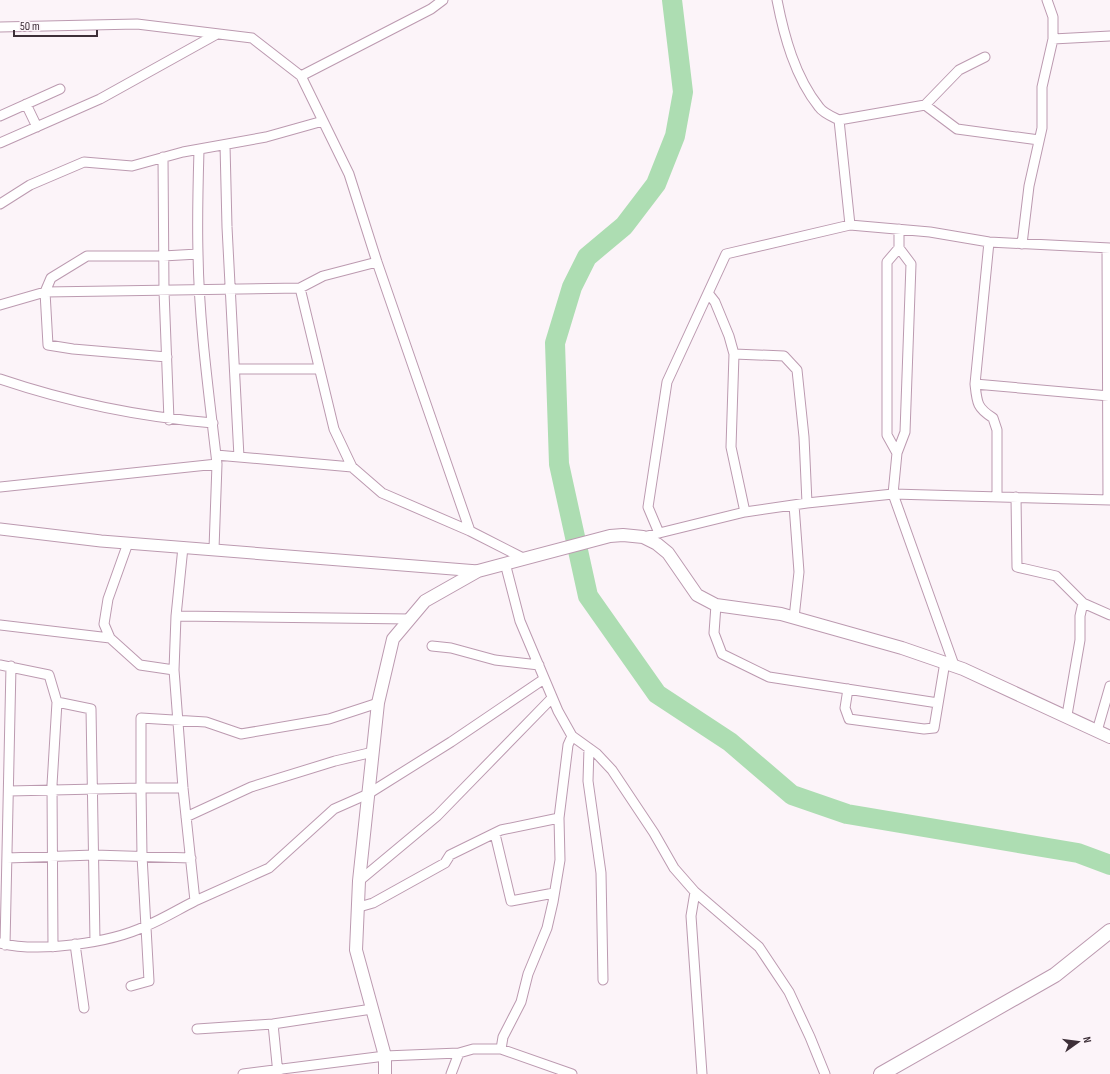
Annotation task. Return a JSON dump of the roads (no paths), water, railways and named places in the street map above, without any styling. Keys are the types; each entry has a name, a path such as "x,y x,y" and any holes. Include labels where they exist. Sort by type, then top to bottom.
{"highway":[{"path":"881,1074 1056,975 1110,930"}],"main road":[{"path":"385,1074 385,1056 356,950 359,881 378,703 393,639 425,600 478,571 610,536 623,535 643,537 657,544 668,553 697,595 716,605 781,614 902,648 949,664 1067,716 1097,732 1110,737"}],"street":[{"path":"301,76 431,9 443,0"},
{"path":"777,0 783,32 803,81 819,108 839,120 925,105 959,70 985,57"},
{"path":"1022,244 1029,186 1042,128 1042,87 1053,39 1053,17 1047,0"},
{"path":"0,28 137,24 252,38 301,76 349,174 377,262 470,531"},
{"path":"0,143 100,99 217,34"},
{"path":"1053,39 1110,36"},
{"path":"0,116 60,89"},
{"path":"26,104 37,127"},
{"path":"925,105 957,129 1039,140"},
{"path":"839,120 850,225"},
{"path":"0,204 30,185 84,162 132,166 163,157 266,137 323,121"},
{"path":"225,145 230,290 239,457"},
{"path":"199,150 198,254 205,369 216,459 214,550"},
{"path":"163,157 163,256 169,420"},
{"path":"643,537 745,512 807,503 893,494 1109,500 1108,248 989,242 930,232 850,225 726,254 667,382 648,507 659,533"},
{"path":"848,689 845,708 848,718 924,729 934,728 938,703 949,664 893,494 897,453 905,432 911,264 899,248 899,229"},
{"path":"989,242 975,384 977,403 983,412 993,418 996,430 997,496"},
{"path":"897,453 887,434 887,262 899,248"},
{"path":"167,357 73,350 48,345 46,292 50,278 87,256 163,256 198,254"},
{"path":"0,305 46,292 300,288 323,276 377,262"},
{"path":"300,288 334,429 352,467 382,493 470,531 523,558"},
{"path":"708,293 715,302 729,336 734,354 731,447 745,512"},
{"path":"734,354 784,356 797,370 804,437 807,503"},
{"path":"235,369 319,369"},
{"path":"0,378 42,393 169,420 212,423"},
{"path":"975,384 1109,396"},
{"path":"0,487 239,457 352,467"},
{"path":"1016,497 1017,567 1056,576 1083,603 1110,614"},
{"path":"794,505 799,572 794,618"},
{"path":"0,529 128,543 478,571"},
{"path":"128,543 105,610 104,624 110,638 140,665 174,670"},
{"path":"183,547 176,616 174,670 183,788 195,901"},
{"path":"505,563 520,621 552,698 572,736 590,748 612,770 654,833 674,868 695,892 759,947 789,992 825,1074"},
{"path":"1067,716 1080,640 1080,616 1083,603"},
{"path":"716,605 714,633 722,654 769,677 938,703"},
{"path":"176,616 410,619"},
{"path":"0,625 110,638"},
{"path":"432,646 451,648 495,660 539,665"},
{"path":"0,665 49,675 57,702 52,790 53,947"},
{"path":"10,666 7,858 3,944 17,948 53,947 95,941 145,927 195,901 269,868 334,810 368,794 451,742 544,679"},
{"path":"1097,732 1110,686"},
{"path":"359,881 437,816 552,698"},
{"path":"57,702 90,709 95,941"},
{"path":"131,986 149,981 142,856 141,718 206,722 241,734 329,719 378,703"},
{"path":"501,1049 503,1037 521,1002 528,974 547,928 560,860 559,818 568,745 572,736"},
{"path":"590,748 588,781 601,873 603,980"},
{"path":"186,817 251,787 335,761 373,752"},
{"path":"8,791 91,788 183,788"},
{"path":"359,907 373,903 445,863 450,855 501,830 559,818"},
{"path":"495,834 511,901 554,894"},
{"path":"7,858 94,855 191,858"},
{"path":"695,892 691,916 702,1074"},
{"path":"75,944 84,1008"},
{"path":"197,1029 273,1024 372,1009"},
{"path":"273,1024 278,1072"},
{"path":"243,1074 278,1072 385,1056 459,1053 473,1049 501,1049 572,1074"},
{"path":"451,1074 459,1053"}],"waterway":[{"path":"672,0 683,92 675,136 656,184 624,226 587,257 572,287 555,343 559,464 588,596 657,694 730,742 792,795 847,814 1078,853 1110,865"}]}
